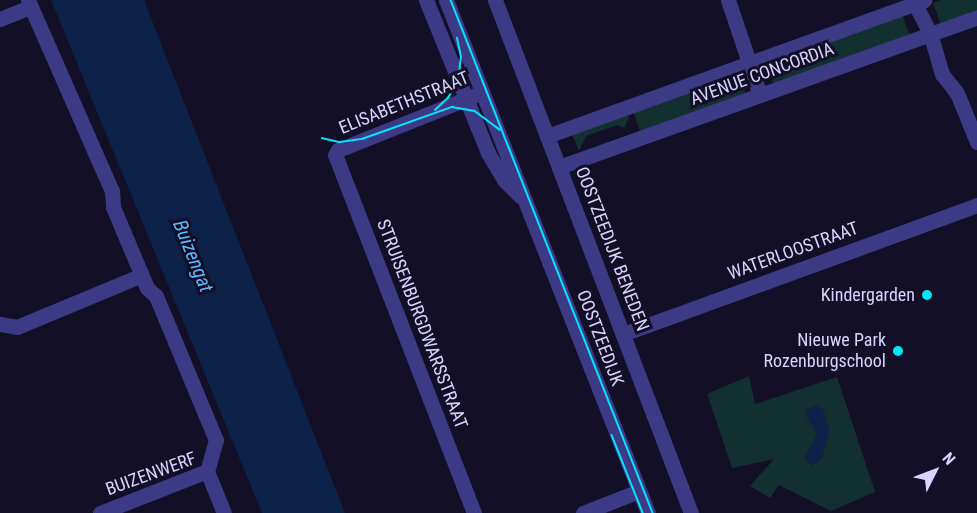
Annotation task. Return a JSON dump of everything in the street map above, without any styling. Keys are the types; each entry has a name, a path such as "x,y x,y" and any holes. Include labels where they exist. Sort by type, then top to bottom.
{"street":[{"name":"OOSTZEEDIJK","path":"426,0 488,153 504,180 524,200"},
{"name":"OOSTZEEDIJK","path":"446,0 648,513"},
{"name":"OOSTZEEDIJK BENEDEN","path":"495,0 691,513"},
{"path":"728,0 760,95"},
{"name":"AVENUE CONCORDIA","path":"547,136 917,1"},
{"path":"917,1 930,33 942,74 957,93 977,142"},
{"path":"0,19 29,4 59,77 74,98 142,275 156,296 216,440 207,471"},
{"name":"AVENUE CONCORDIA","path":"559,167 977,17"},
{"name":"ELISABETHSTRAAT","path":"338,150 484,92"},
{"name":"STRUISENBURGDWARSSTRAAT","path":"338,150 335,155 474,513"},
{"name":"WATERLOOSTRAAT","path":"623,334 977,205"},
{"path":"0,324 17,327 142,275"},
{"name":"BUIZENWERF","path":"100,513 207,471 224,513"},
{"path":"583,513 639,490"}],"green space":[{"path":"941,0 977,0 977,12 941,25 933,3"},
{"path":"902,14 910,36 774,85 766,64"},
{"path":"738,72 746,95 640,131 632,108"},
{"path":"627,112 629,117 624,128 617,125 586,136 579,151 571,132"},
{"path":"749,376 755,404 837,377 875,492 831,511 779,485 770,498 750,486 774,459 732,468 707,394"}],"water":[{"name":"Buizengat","path":"51,0 144,0 345,513 262,513"},
{"path":"818,405 824,411 829,430 822,458 812,466 804,458 817,434 806,416 807,409"}],"tram line":[{"path":"451,0 653,513"},
{"path":"435,110 448,98 458,81 461,57 457,38"},
{"path":"322,138 340,142 362,139 452,107 475,111 500,130"},
{"path":"612,435 643,513"}],"place":[{"name":"Kindergarden","path":"927,295"},
{"name":"Nieuwe Park Rozenburgschool","path":"898,351"}]}
